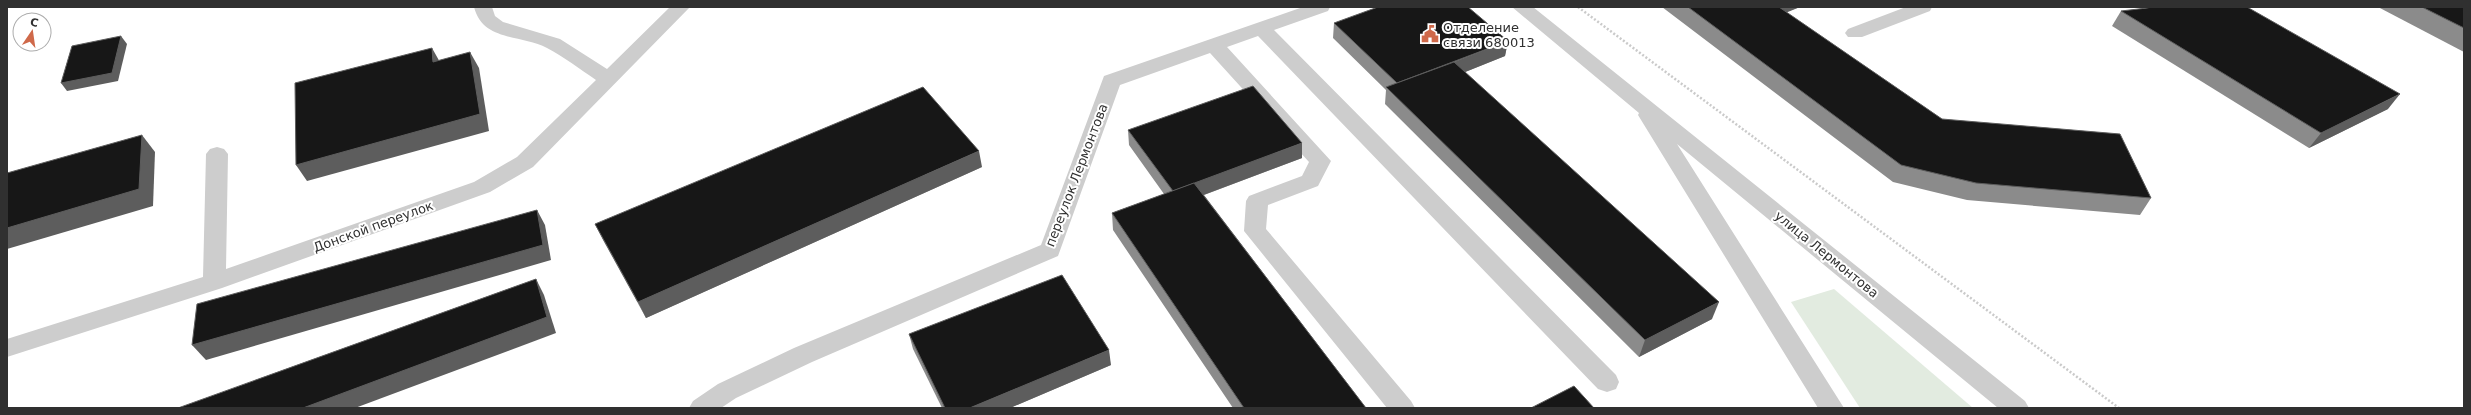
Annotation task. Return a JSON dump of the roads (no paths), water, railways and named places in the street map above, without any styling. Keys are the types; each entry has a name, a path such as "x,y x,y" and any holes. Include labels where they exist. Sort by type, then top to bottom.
{"street":[{"path":"483,7 486,18 496,26 553,43 609,79"},
{"name":"Донской переулок","path":"7,348 214,282 482,187 525,162 681,7"},
{"name":"переулок Лермонтова","path":"702,408 727,391 803,355 1050,250 1111,81 1321,7"},
{"name":"улица Лермонтова","path":"1521,7 1638,100 2016,408"},
{"path":"1855,33 1923,7"},
{"path":"1261,28 1607,382"},
{"path":"1214,45 1320,161 1310,181 1257,201 1255,231 1402,408"},
{"name":"улица Лермонтова","path":"1638,100 1831,408"},
{"path":"214,282 217,154"}],"place":[{"name":"Отделение связи 680013","path":"1430,34"}]}
